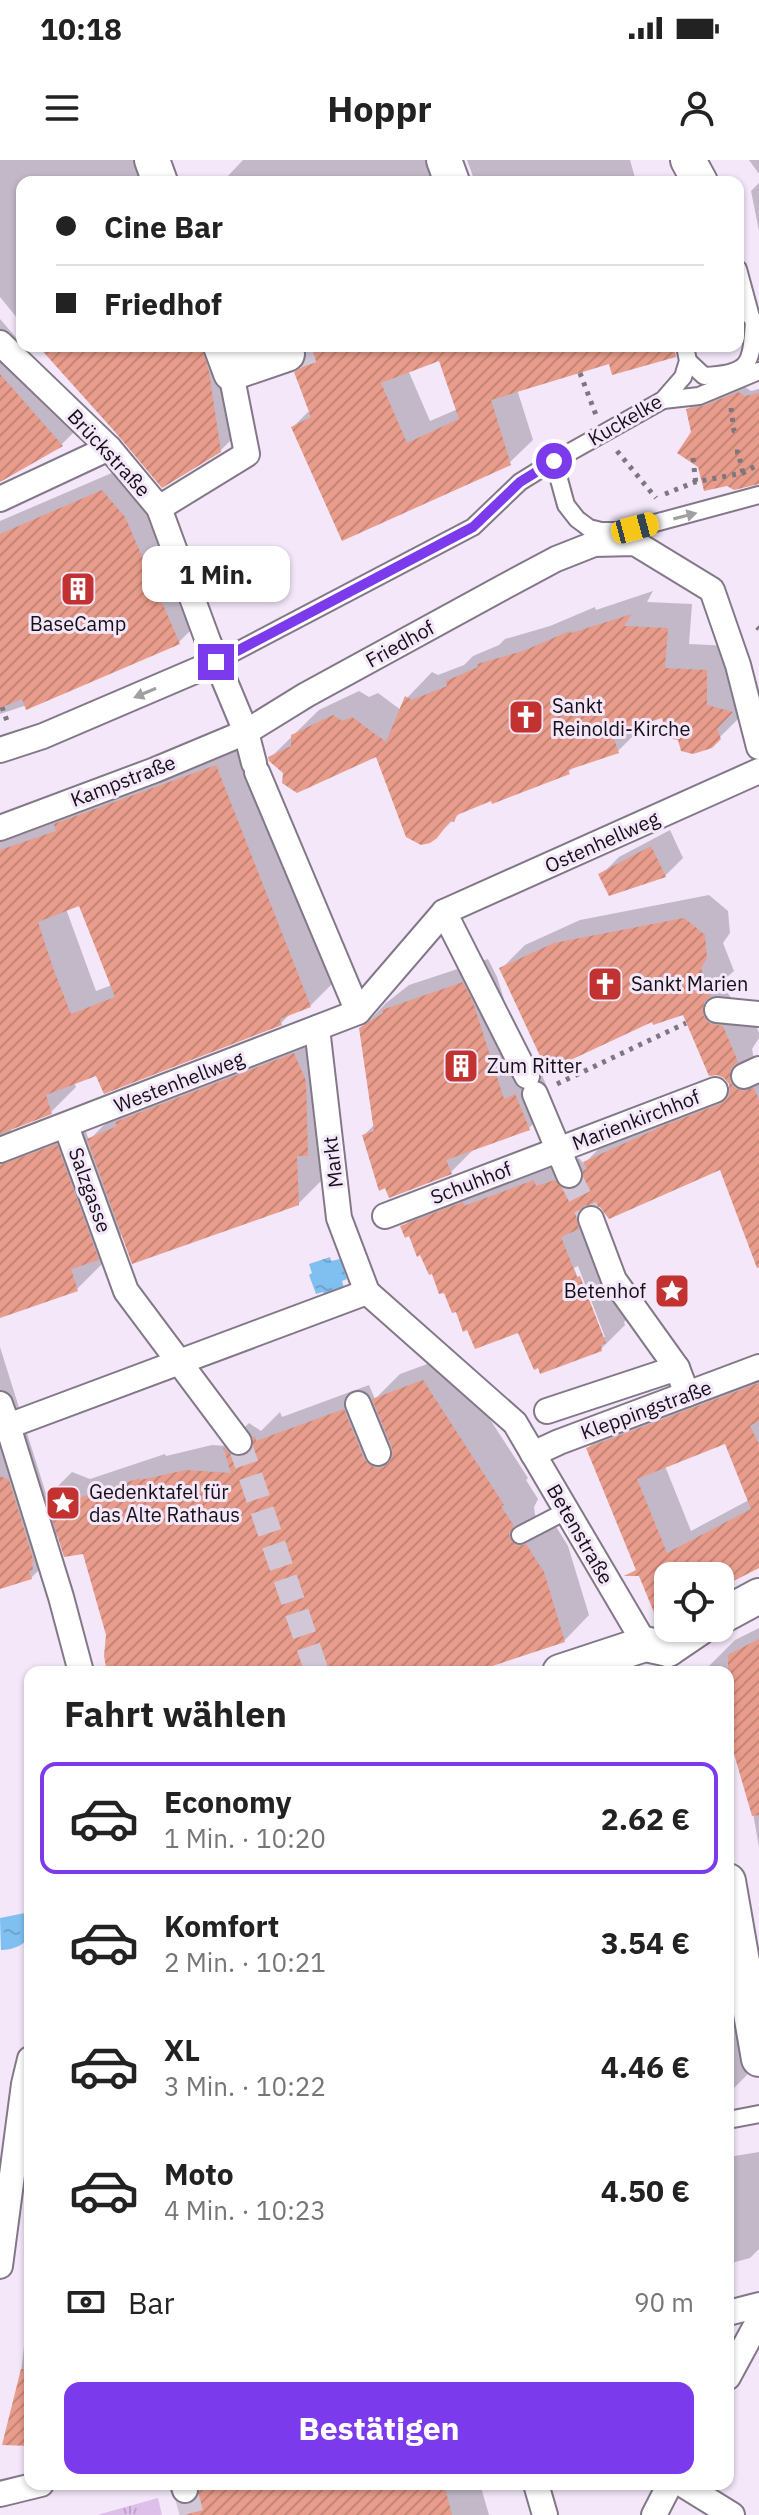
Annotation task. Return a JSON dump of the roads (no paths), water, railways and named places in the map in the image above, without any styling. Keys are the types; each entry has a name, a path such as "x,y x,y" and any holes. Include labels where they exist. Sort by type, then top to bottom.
{"street":[{"name":"Brückstraße","path":"0,343 109,448 159,508 216,662 246,732 256,767 358,1012"},
{"path":"159,508 247,454 226,360 287,354"},
{"path":"0,499 109,448"},
{"path":"614,538 635,543 712,590 738,665 759,747"},
{"name":"Friedhof","path":"246,732 306,695 556,559 614,538"},
{"path":"0,750 43,736 216,662"},
{"name":"Kampstraße","path":"0,828 246,732"},
{"name":"Ostenhellweg","path":"358,1012 444,912 759,771"},
{"name":"Marienkirchhof","path":"444,912 531,1085 569,1175"},
{"path":"717,1010 759,1014"},
{"name":"Westenhellweg","path":"0,1150 358,1012"},
{"name":"Markt","path":"317,1028 339,1218 367,1292 443,1361"},
{"name":"Marienkirchhof","path":"558,1150 715,1090"},
{"name":"Salzgasse","path":"66,1126 126,1291 180,1363"},
{"name":"Schuhhof","path":"385,1216 558,1150"},
{"path":"591,1219 614,1280 677,1368 687,1394"},
{"path":"79,1666 4,1415 180,1363 367,1292"},
{"name":"Betenstraße","path":"443,1361 515,1423 566,1511 659,1655"},
{"path":"180,1363 239,1442"},
{"name":"Kleppingstraße","path":"533,1454 623,1404 687,1394 759,1367"},
{"path":"515,1423 544,1412 623,1404 677,1368"},
{"path":"358,1404 378,1453"},
{"path":"734,1609 759,1596"},
{"path":"595,1666 659,1655 678,1642"},
{"path":"734,1915 759,2059"},
{"path":"0,2266 24,2084"},
{"path":"734,2311 759,2305"},
{"path":"734,2366 759,2320"},
{"path":"0,2494 24,2488"},
{"path":"538,2490 545,2515"},
{"path":"654,2515 667,2490"},
{"path":"692,2490 732,2515"}],"lane":[{"name":"Kuckelke","path":"687,354 704,376 718,376 741,369 752,355 756,324 744,287"},
{"name":"Kuckelke","path":"554,461 663,400 683,377 687,354"},
{"path":"663,400 699,396 759,371"},
{"path":"216,662 473,527 520,482 554,461 566,505 589,528 614,538 625,531 759,495"},
{"path":"520,1535 566,1511"},
{"path":"734,2119 759,2114"}],"water":[{"path":"330,1257 331,1261 340,1259 347,1279 342,1281 344,1288 325,1295 323,1292 316,1294 309,1275 312,1273 309,1264"},
{"path":"24,1913 24,1943 1,1950 0,1918"}],"tunnel":[{"path":"287,354 293,352"},
{"path":"569,1175 591,1219"},
{"path":"239,1442 315,1666"},
{"path":"185,2490 192,2515"}],"place":[{"name":"BaseCamp","path":"78,589"},
{"name":"Sankt Reinoldi-Kirche","path":"526,717"},
{"name":"Sankt Marien","path":"605,984"},
{"name":"Zum Ritter","path":"461,1066"},
{"name":"Betenhof","path":"672,1291"},
{"name":"Gedenktafel für das Alte Rathaus","path":"63,1503"}]}
